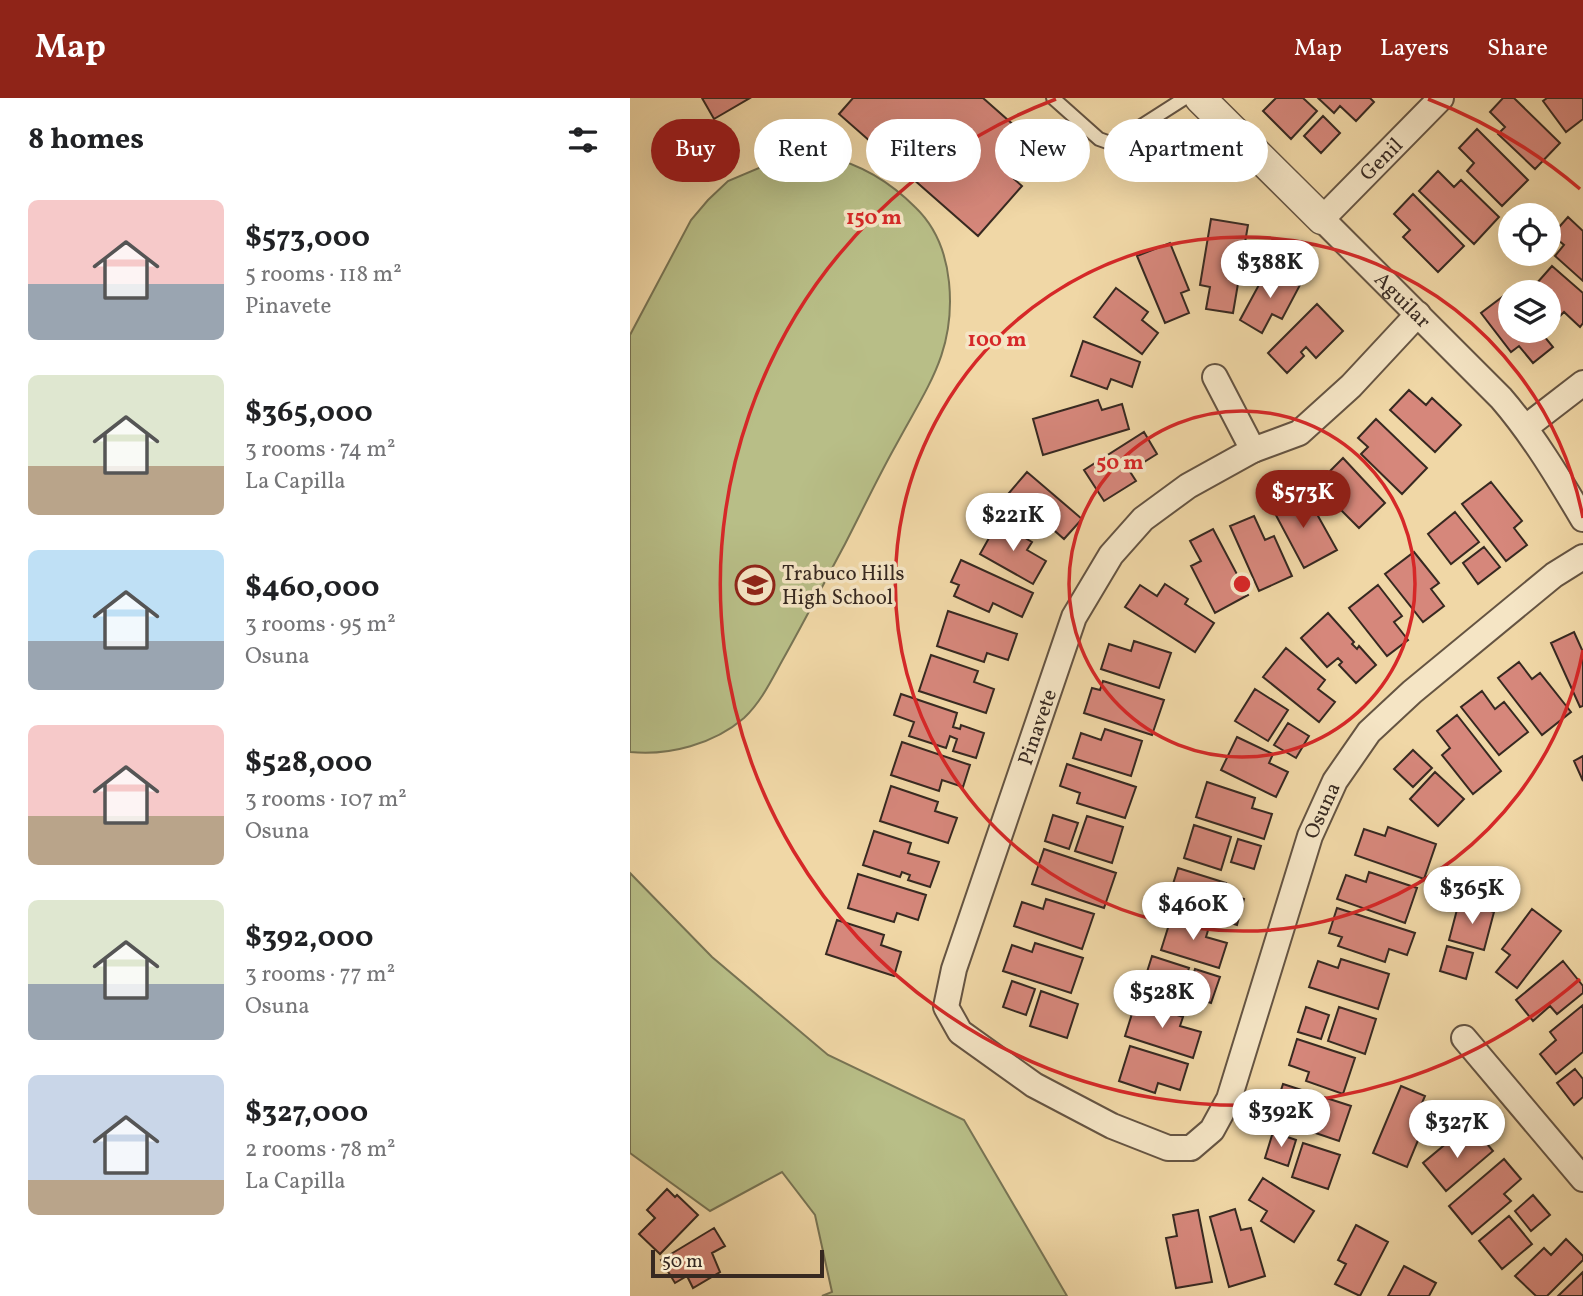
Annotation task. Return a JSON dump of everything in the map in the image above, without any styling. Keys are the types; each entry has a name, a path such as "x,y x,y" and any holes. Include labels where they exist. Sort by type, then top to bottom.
{"street":[{"name":"Aguilar","path":"1200,98 1484,380 1526,427 1583,519"},
{"name":"Genil","path":"1322,219 1441,98"},
{"name":"Pinavete","path":"1191,1148 1168,1148 1134,1135 1034,1085 960,1032 946,1007 954,969 1074,617 1111,555 1143,519 1188,486 1253,450 1299,433 1351,386 1418,314"},
{"path":"1215,377 1253,450"},
{"path":"1526,427 1583,383"},
{"name":"Osuna","path":"1191,1148 1212,1130 1229,1099 1310,836 1335,781 1369,732 1412,692 1554,575 1583,557"},
{"path":"1464,1038 1583,1179"}],"lane":[{"path":"1053,98 1099,139 1113,144 1185,98"}],"green space":[{"path":"852,165 866,171 866,182 884,182 896,190 929,223 942,251 949,282 948,328 937,368 928,386 770,684 756,705 732,727 705,741 675,750 630,752 630,335 691,220 727,182 740,182 740,176 754,170 754,182 852,182"},
{"path":"630,873 712,957 828,1055 964,1120 1067,1296 822,1296 832,1292 815,1215 782,1172 710,1211 630,1153"}],"building":[{"path":"702,98 750,98 714,119"},
{"path":"853,98 983,98 1007,119 995,119 995,182 1017,182 1022,186 978,236 916,182 981,182 981,119 866,119 866,138 852,125 852,119 845,119 839,114"},
{"path":"1276,98 1303,98 1317,111 1291,139 1263,111"},
{"path":"1318,98 1370,98 1374,102 1356,121 1340,106 1334,113"},
{"path":"1503,98 1514,98 1560,143 1535,169 1498,134 1505,127 1490,112"},
{"path":"1547,98 1583,98 1583,119 1566,132 1543,101"},
{"path":"1323,116 1340,133 1321,153 1304,136"},
{"path":"1477,129 1528,180 1505,203 1499,203 1467,171 1474,163 1459,148"},
{"path":"1438,171 1454,187 1461,180 1498,218 1474,244 1419,191"},
{"path":"1413,194 1464,246 1438,272 1403,237 1410,230 1394,214"},
{"path":"1568,217 1583,231 1583,281 1561,261 1561,249 1564,245 1561,242 1561,225"},
{"path":"1211,219 1248,225 1233,313 1206,309 1210,287 1200,285"},
{"path":"1170,243 1189,290 1181,293 1189,313 1165,323 1137,256"},
{"path":"1552,266 1583,293 1583,323 1580,327 1564,312 1561,315 1561,280 1540,280"},
{"path":"1268,268 1300,285 1282,319 1272,314 1262,333 1240,320"},
{"path":"1116,288 1148,312 1142,320 1158,333 1142,354 1094,317"},
{"path":"1498,300 1498,335 1481,313"},
{"path":"1317,304 1343,331 1316,358 1306,347 1301,352 1304,356 1287,373 1268,353"},
{"path":"1083,341 1140,362 1132,387 1111,379 1107,389 1071,376"},
{"path":"1504,343 1550,343 1553,347 1533,363 1519,346 1511,352"},
{"path":"1409,390 1426,405 1432,398 1461,425 1435,452 1390,410"},
{"path":"1098,400 1102,410 1122,404 1129,429 1043,455 1033,419"},
{"path":"1376,419 1427,468 1402,494 1361,454 1368,447 1358,438"},
{"path":"1144,432 1157,454 1136,467 1134,462 1127,467 1136,481 1104,501 1084,470"},
{"path":"1343,458 1385,503 1359,528 1331,500 1339,493 1324,477"},
{"path":"1027,472 1082,519 1064,539 1048,525 1041,533 1003,500"},
{"path":"1491,482 1522,521 1514,528 1527,545 1506,561 1462,504"},
{"path":"1294,491 1305,511 1313,507 1337,550 1304,568 1270,504"},
{"path":"1455,512 1479,542 1451,564 1428,534"},
{"path":"1254,516 1265,540 1274,536 1292,576 1259,591 1230,526"},
{"path":"998,522 1032,542 1027,550 1046,561 1033,584 980,554"},
{"path":"1213,529 1248,595 1215,613 1191,566 1201,561 1190,541"},
{"path":"1484,547 1500,567 1478,584 1463,563"},
{"path":"1414,552 1439,583 1431,589 1444,606 1423,622 1385,574"},
{"path":"961,560 1033,593 1022,617 993,603 989,612 954,596 959,585 951,582"},
{"path":"1165,584 1188,599 1185,604 1214,623 1195,652 1125,607 1140,585 1157,596"},
{"path":"1378,585 1402,616 1394,622 1408,640 1387,656 1349,608"},
{"path":"948,611 1017,634 1008,660 987,653 984,662 937,646"},
{"path":"1328,613 1354,642 1352,644 1357,649 1359,646 1376,665 1356,683 1339,665 1342,662 1338,658 1327,667 1301,638"},
{"path":"1574,632 1583,652 1583,706 1580,707 1551,643"},
{"path":"1134,641 1171,653 1159,688 1101,669 1109,644 1131,651"},
{"path":"1286,648 1325,680 1318,689 1335,702 1319,722 1263,677"},
{"path":"931,655 978,671 974,682 994,689 986,713 919,691"},
{"path":"1519,662 1532,679 1540,673 1571,712 1542,735 1498,678"},
{"path":"1103,681 1164,700 1152,735 1084,713 1092,688 1100,690"},
{"path":"1255,689 1288,710 1268,741 1235,721"},
{"path":"1482,691 1495,709 1504,702 1528,732 1499,755 1461,707"},
{"path":"901,694 957,713 953,727 960,729 961,725 984,733 976,758 953,751 957,739 950,736 946,748 909,736 914,722 894,715"},
{"path":"1457,715 1501,771 1473,794 1442,755 1450,748 1437,731"},
{"path":"1288,723 1309,736 1296,758 1274,745"},
{"path":"1105,729 1142,741 1131,776 1073,758 1081,733 1101,740"},
{"path":"1237,737 1273,754 1269,763 1288,772 1276,797 1221,770"},
{"path":"902,742 970,765 963,787 942,780 939,791 891,775"},
{"path":"1413,750 1432,768 1413,787 1394,769"},
{"path":"1583,756 1583,781 1574,761"},
{"path":"1067,764 1136,787 1125,818 1077,803 1080,793 1060,786"},
{"path":"1435,772 1464,799 1438,826 1410,799"},
{"path":"1207,782 1255,798 1252,808 1272,814 1264,839 1196,817"},
{"path":"891,786 938,802 935,811 957,818 948,843 880,821"},
{"path":"1053,815 1078,823 1069,849 1045,841"},
{"path":"1087,816 1123,827 1112,863 1075,851"},
{"path":"1194,825 1231,837 1221,870 1184,858"},
{"path":"1388,827 1436,844 1424,879 1355,855 1364,829 1385,836"},
{"path":"874,831 911,843 908,853 939,862 930,887 908,880 910,875 902,872 900,877 863,865"},
{"path":"1238,839 1261,846 1254,869 1231,862"},
{"path":"1044,849 1116,873 1104,908 1032,884"},
{"path":"1178,868 1226,883 1224,893 1244,899 1237,925 1167,903"},
{"path":"1369,872 1417,888 1405,923 1337,899 1346,875 1366,882"},
{"path":"858,874 926,895 918,920 897,913 894,922 848,908"},
{"path":"1046,899 1094,914 1082,949 1014,926 1022,902 1043,909"},
{"path":"1459,902 1494,912 1484,950 1449,940"},
{"path":"1337,908 1415,933 1407,955 1389,949 1385,962 1338,946 1342,937 1329,933"},
{"path":"1532,909 1561,931 1517,988 1496,972 1510,955 1502,949"},
{"path":"1172,915 1209,927 1206,937 1227,943 1219,968 1161,950"},
{"path":"837,920 884,935 881,945 901,952 894,976 826,954"},
{"path":"1035,943 1083,958 1071,993 1003,971 1012,945 1032,952"},
{"path":"1447,946 1473,953 1466,979 1440,971"},
{"path":"1152,956 1189,968 1177,1003 1141,991"},
{"path":"1341,959 1389,974 1378,1009 1309,987 1318,961 1338,968"},
{"path":"1563,961 1583,986 1583,993 1557,1014 1550,1006 1533,1021 1516,1000"},
{"path":"1195,969 1220,977 1211,1003 1187,995"},
{"path":"1012,981 1035,989 1026,1015 1003,1007"},
{"path":"1041,991 1078,1004 1067,1038 1030,1026"},
{"path":"1136,1001 1183,1017 1180,1026 1201,1032 1193,1058 1125,1036"},
{"path":"1583,1005 1583,1052 1556,1074 1540,1054 1556,1040 1550,1032"},
{"path":"1306,1007 1329,1015 1321,1039 1298,1032"},
{"path":"1339,1007 1376,1019 1365,1054 1328,1041"},
{"path":"1297,1039 1355,1058 1343,1094 1306,1081 1309,1072 1289,1065"},
{"path":"1130,1046 1188,1064 1180,1090 1158,1083 1155,1093 1119,1081"},
{"path":"1575,1069 1583,1079 1583,1097 1574,1105 1557,1083"},
{"path":"1283,1084 1351,1106 1339,1141 1292,1125 1295,1115 1275,1109"},
{"path":"1401,1086 1425,1096 1416,1117 1426,1121 1407,1167 1373,1153"},
{"path":"1476,1131 1493,1151 1446,1191 1423,1163 1454,1137 1460,1145"},
{"path":"1273,1132 1296,1140 1288,1166 1265,1158"},
{"path":"1303,1143 1340,1155 1328,1189 1292,1177"},
{"path":"1504,1159 1521,1179 1504,1194 1511,1201 1472,1234 1449,1206"},
{"path":"1263,1178 1314,1211 1294,1242 1261,1221 1267,1211 1249,1200"},
{"path":"667,1189 698,1215 660,1254 639,1234 655,1218 647,1210"},
{"path":"1533,1195 1550,1215 1531,1231 1515,1211"},
{"path":"1235,1209 1241,1230 1251,1228 1265,1276 1229,1287 1210,1217"},
{"path":"1198,1210 1212,1282 1176,1288 1166,1238 1177,1236 1173,1215"},
{"path":"1509,1216 1532,1244 1502,1269 1479,1241"},
{"path":"1356,1225 1388,1242 1360,1296 1335,1284 1346,1264 1338,1260"},
{"path":"714,1228 725,1246 712,1253 720,1272 693,1288 687,1276 675,1283 661,1260"},
{"path":"1566,1239 1583,1256 1583,1260 1547,1296 1536,1296 1515,1276 1544,1248 1551,1255"},
{"path":"1404,1266 1436,1283 1429,1296 1388,1296"},
{"path":"1583,1272 1583,1296 1558,1296"}],"place":[{"name":"Trabuco Hills High School","path":"755,585"}]}
